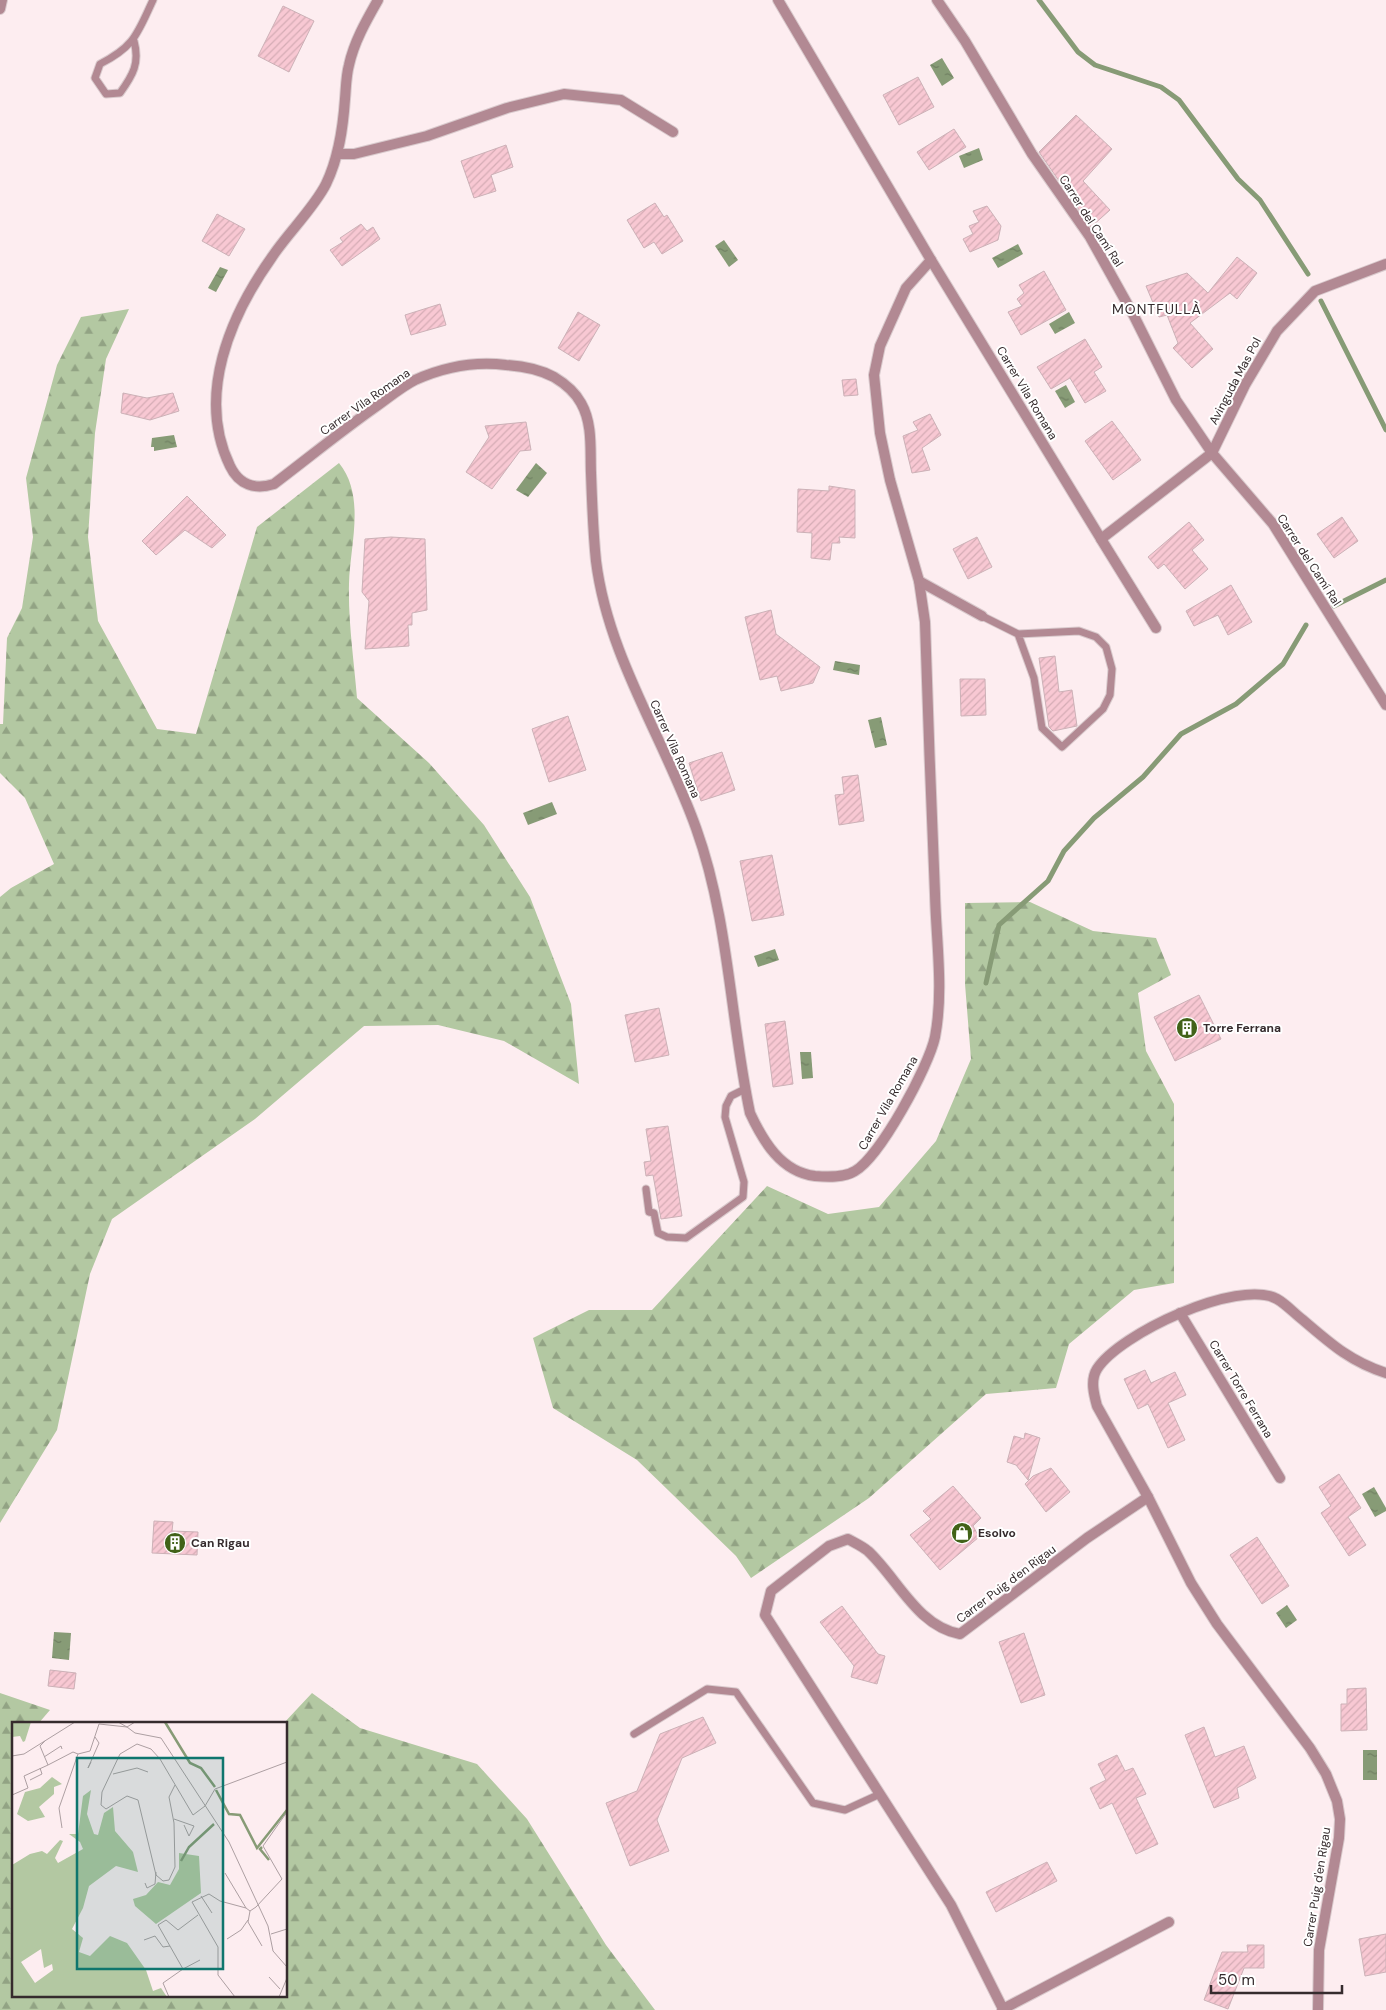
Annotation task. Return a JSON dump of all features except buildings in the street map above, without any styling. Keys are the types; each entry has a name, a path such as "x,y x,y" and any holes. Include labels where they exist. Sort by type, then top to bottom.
{"street":[{"path":"0,9 2,0"},
{"name":"Carrer Vila Romana","path":"378,0 362,28 348,66 338,154 326,185 272,257 245,298 234,321 218,373 217,402 223,449 231,469 242,481 250,487 263,488 274,484 391,396 413,382 439,371 468,365 491,363 527,367 552,376 569,388 581,402 588,420 596,561 614,636 633,686 695,825 713,882 725,945 750,1113 761,1136 775,1155 787,1164 812,1176 836,1177 855,1172 870,1159 889,1131 926,1064 935,1037 938,971 925,622 919,581 890,480 880,433 874,375 880,346 906,288 931,260"},
{"name":"Carrer Vila Romana","path":"778,0 931,260 1156,628"},
{"name":"Carrer del Camí Ral","path":"937,0 965,41 1032,154 1090,237 1134,316 1176,400 1212,453 1273,524 1386,705"},
{"path":"338,154 354,154 427,136 507,108 564,94 621,100 674,132"},
{"name":"Avinguda Mas Pol","path":"1212,453 1245,385 1277,331 1315,291 1386,264"},
{"path":"1102,539 1212,453"},
{"path":"919,581 982,616"},
{"path":"1148,1497 1097,1406 1093,1390 1095,1371 1110,1353 1144,1330 1180,1313 1222,1299 1254,1293 1276,1298 1340,1352 1362,1366 1386,1373"},
{"name":"Carrer Torre Ferrana","path":"1180,1313 1280,1478"},
{"name":"Carrer Puig d'en Rigau","path":"1169,1922 1002,2009 951,1905 765,1615 771,1591 829,1546 848,1539 867,1550 920,1611 943,1631 960,1634 1087,1538 1148,1497 1191,1583 1217,1624 1310,1748 1326,1774 1337,1801 1340,1818 1339,1838 1319,1950 1318,2010"}],"lane":[{"path":"134,41 138,56 134,74 120,93 106,94 95,78 100,64 118,55 134,41 153,0"},
{"path":"982,616 1018,634 1079,630 1096,637 1106,647 1112,669 1110,694 1103,709 1062,747 1042,728 1034,678 1018,634"},
{"path":"646,1189 649,1212 654,1213 658,1232 667,1237 686,1238 743,1197 744,1182 725,1117 726,1106 732,1096 745,1089"},
{"path":"634,1734 707,1689 736,1692 813,1803 846,1810 880,1794"}],"green space":[{"path":"129,309 106,359 95,433 88,537 98,621 157,729 196,734 257,527 339,463 347,476 352,490 354,506 349,598 357,698 429,763 484,825 530,897 571,1004 579,1084 504,1041 438,1025 364,1026 255,1119 112,1219 90,1274 57,1430 0,1523 0,897 11,888 54,864 25,798 0,773 0,724 3,724 7,638 22,608 33,537 26,478 57,365 81,317"},
{"path":"1030,902 1093,931 1156,938 1171,975 1138,993 1146,1051 1174,1104 1174,1283 1134,1290 1069,1344 1056,1388 986,1394 869,1498 751,1578 736,1556 637,1460 553,1408 533,1338 589,1310 652,1310 767,1186 828,1214 879,1207 936,1141 971,1059 965,984 965,903"},
{"path":"0,1693 50,1710 40,1722 12,1722 12,1998 288,1998 288,1722 285,1722 312,1693 360,1728 477,1764 527,1819 606,1945 655,2010 0,2010"}],"water":[{"path":"942,58 954,78 942,86 930,65"},
{"path":"979,148 983,160 964,168 959,156"},
{"path":"724,240 738,260 729,267 715,246"},
{"path":"1018,244 1023,254 998,268 992,258"},
{"path":"220,267 228,270 216,292 208,288"},
{"path":"1069,312 1075,323 1055,334 1049,324"},
{"path":"1066,385 1075,402 1065,408 1055,391"},
{"path":"174,435 177,447 154,451 154,447 151,447 152,438"},
{"path":"536,463 547,473 528,497 516,490"},
{"path":"835,661 860,665 859,675 833,670"},
{"path":"881,717 887,745 875,748 868,720"},
{"path":"552,802 557,814 528,825 523,813"},
{"path":"775,949 779,960 758,967 754,956"},
{"path":"800,1052 811,1052 813,1078 802,1079"},
{"path":"1374,1487 1386,1508 1386,1511 1375,1517 1362,1494"},
{"path":"1287,1605 1297,1620 1286,1628 1276,1613"},
{"path":"54,1632 71,1633 69,1660 52,1658"},
{"path":"1363,1750 1377,1750 1377,1780 1363,1780"}],"waterway":[{"path":"1039,0 1078,52 1095,65 1161,87 1179,100 1238,179 1260,200 1308,274"},
{"path":"1321,301 1386,430"},
{"path":"1334,606 1386,580"},
{"path":"986,983 999,925 1048,881 1064,851 1094,818 1143,777 1181,734 1236,704 1283,664 1306,625"}],"place":[{"name":"Torre Ferrana","path":"1187,1028"},
{"name":"Esolvo","path":"962,1533"},
{"name":"Can Rigau","path":"175,1543"}],"district":[{"name":"MONTFULLÀ","path":"1157,309"}]}
